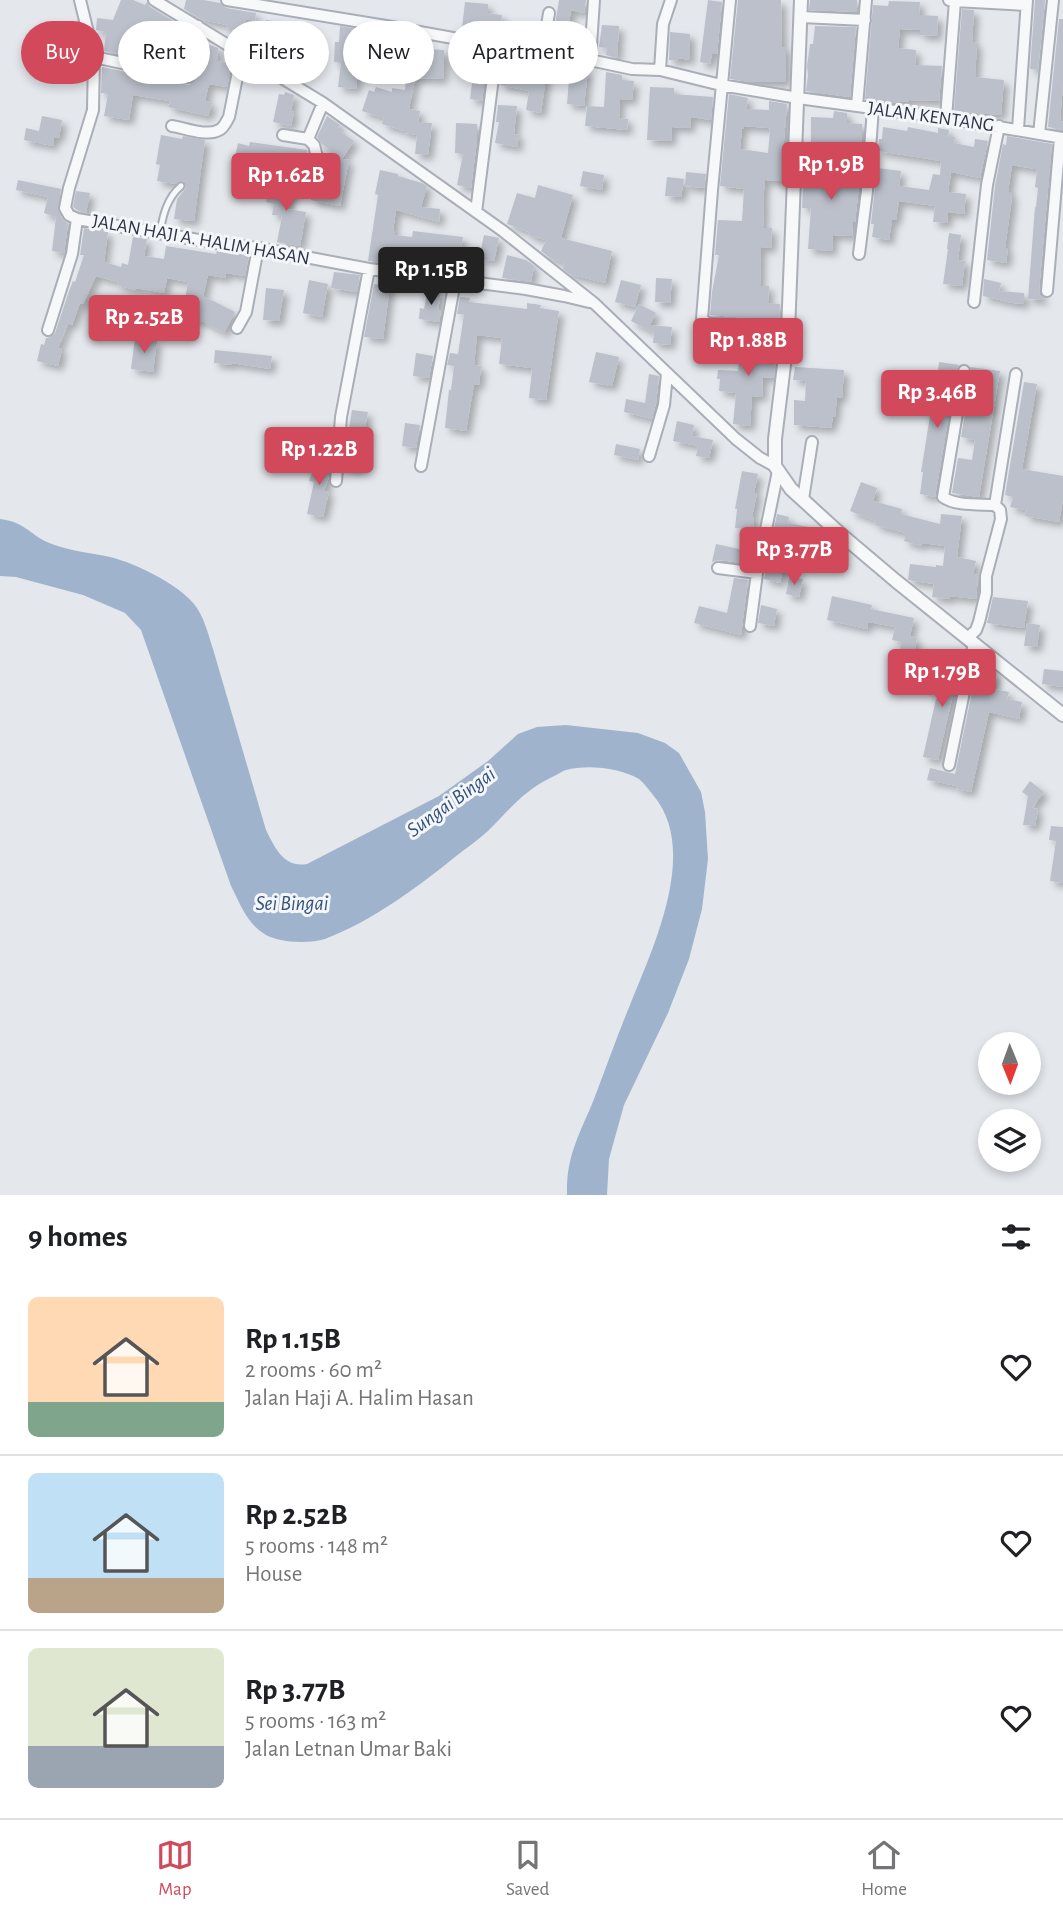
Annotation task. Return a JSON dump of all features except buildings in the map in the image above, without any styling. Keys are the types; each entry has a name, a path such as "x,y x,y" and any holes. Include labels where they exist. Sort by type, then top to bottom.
{"street":[{"name":"JALAN HAJI A. HALIM HASAN","path":"80,0 85,21"},
{"name":"JALAN KENTANG","path":"227,0 448,37"},
{"path":"593,21 594,0"},
{"path":"660,70 663,24 671,0"},
{"path":"730,0 702,318 707,323 789,332"},
{"path":"750,626 776,469 775,439 789,332 801,0"},
{"path":"857,106 866,0"},
{"path":"949,0 1027,2 1018,130"},
{"path":"1039,134 1053,0"},
{"path":"158,1 190,21"},
{"path":"946,118 954,1"},
{"path":"548,21 549,13"},
{"path":"801,17 865,20"},
{"path":"1049,43 1063,44"},
{"name":"JALAN KENTANG","path":"598,62 632,69 660,70 721,85 798,98 999,126 1061,138"},
{"name":"JALAN HAJI A. HALIM HASAN","path":"94,84 93,110 65,208 69,215 76,219 258,248 369,270 551,293 595,304"},
{"path":"172,126 208,133 217,132 229,117 236,84"},
{"path":"293,84 476,212 595,304 736,439 776,469 791,489 838,532 1063,715"},
{"path":"476,212 493,84"},
{"path":"308,139 323,103"},
{"path":"859,254 873,108"},
{"path":"974,302 987,186 999,126"},
{"path":"283,135 308,139 314,145 323,177"},
{"path":"1047,291 1061,138"},
{"path":"48,330 72,254 76,219"},
{"path":"237,328 246,312 258,248"},
{"path":"336,481 341,417 369,270"},
{"path":"421,466 455,281"},
{"path":"949,765 971,640 979,622 986,593 986,576 1001,519 1000,510 995,505 955,502 946,500 943,496 964,371"},
{"path":"649,456 664,405 667,374"},
{"path":"995,505 1016,374"},
{"path":"803,499 812,442"},
{"path":"718,568 757,573"}],"lane":[{"path":"160,232 165,209 173,192 181,186"}],"water":[{"name":"Sei Bingai","path":"0,519 17,523 52,544 110,557 143,569 178,589 194,604 207,631 266,830 281,855 292,863 307,864 439,796 488,761 518,734 537,727 566,725 638,733 665,743 679,753 701,792 705,812 708,859 702,909 689,959 668,1013 624,1105 609,1159 607,1195 567,1195 567,1181 575,1145 650,955 668,899 672,843 666,817 645,785 631,775 613,770 584,767 564,771 524,795 484,834 425,880 359,923 318,941 293,942 276,939 257,929 231,886 141,630 125,613 83,595 16,577 0,576"}],"water label":[{"name":"Sungai Bingai","path":"451,802"}]}
